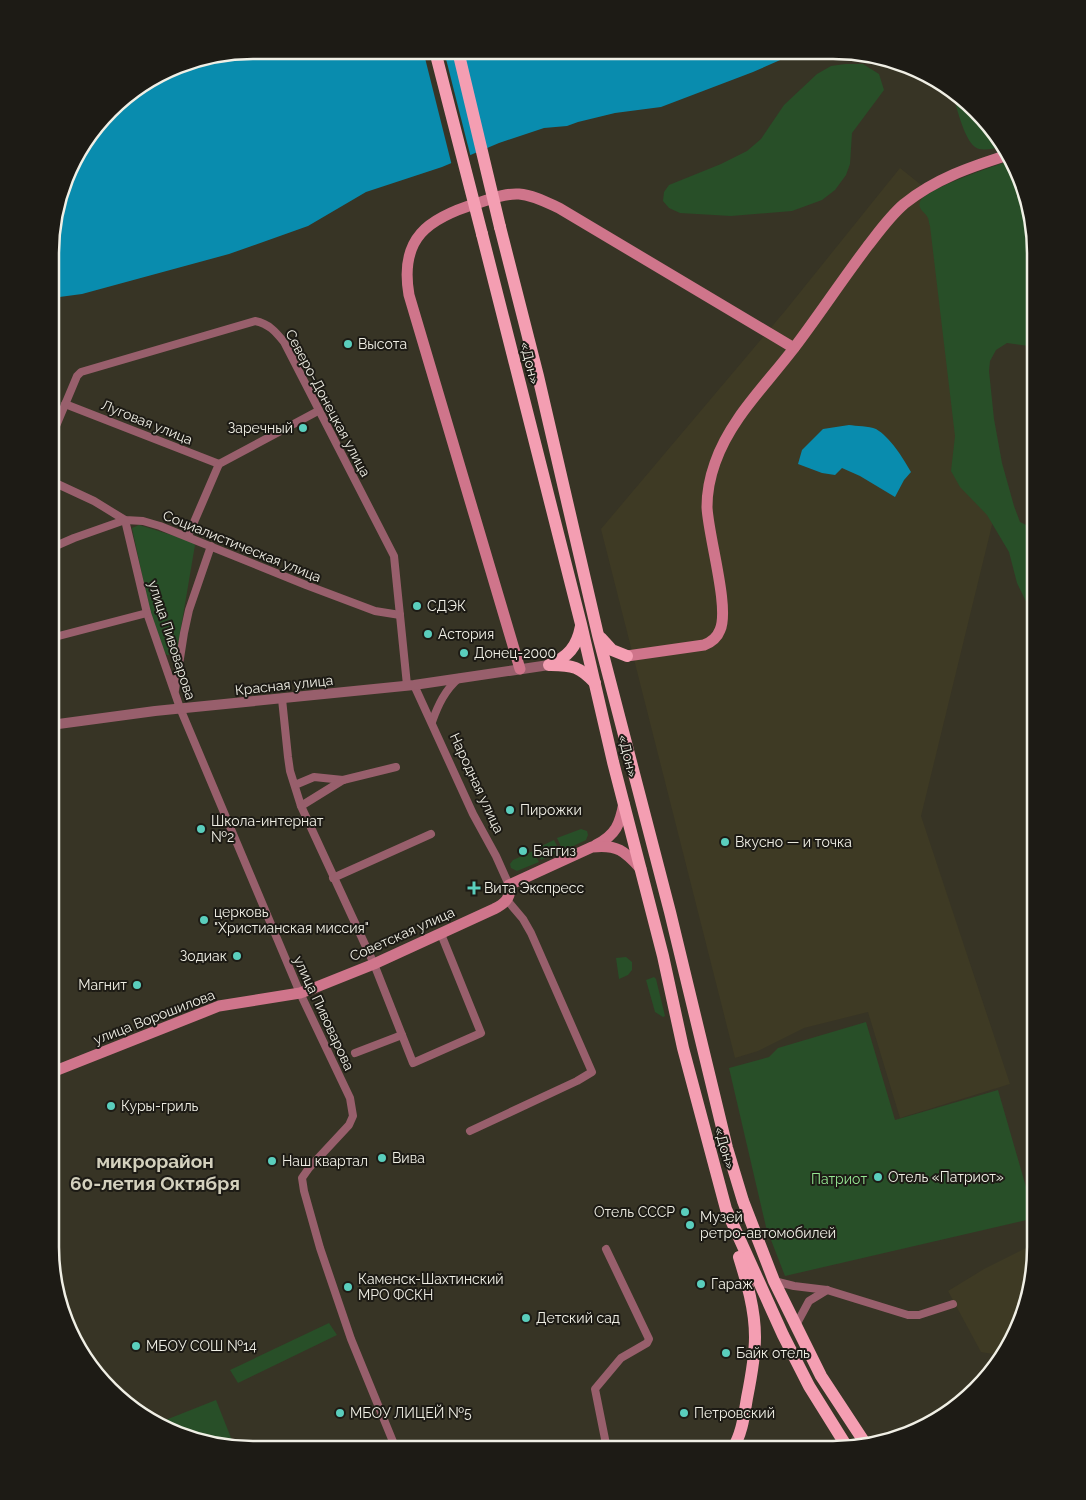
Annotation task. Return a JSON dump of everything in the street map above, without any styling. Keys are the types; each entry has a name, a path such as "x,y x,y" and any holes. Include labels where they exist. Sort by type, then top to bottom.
{"highway":[{"name":"«Дон»","path":"437,59 581,624 663,956 683,1048 726,1209 783,1336 809,1386 843,1441"},
{"name":"«Дон»","path":"460,59 538,376 598,635 670,912 727,1148 743,1201 774,1281 795,1327 821,1376 862,1440"},
{"path":"549,665 561,660 572,651 579,637 581,624"},
{"path":"598,635 612,650 627,656"},
{"path":"610,681 614,665 627,656"},
{"path":"549,665 572,666 586,674 595,683"},
{"path":"726,1209 731,1232 748,1285 754,1316 755,1337 751,1376 740,1435 737,1441"}],"main road":[{"path":"627,656 704,645 711,642 721,629 720,588 707,507 710,477 728,434 893,214 917,194 951,174 1002,157"},
{"path":"520,669 409,295 407,283 408,259 418,236 436,219 452,211 505,194 518,194 537,198 559,208 794,348"},
{"path":"592,847 608,839 614,832 624,803"},
{"name":"Советская улица","path":"300,993 374,964 494,909 508,893 592,847 611,846 619,849 625,852 642,870"},
{"name":"улица Ворошилова","path":"59,1069 219,1006 300,993"}],"street":[{"name":"Северо-Донецкая улица","path":"65,404 78,374 84,371 255,321 265,323 273,328 284,342 394,556 410,685"},
{"path":"59,419 65,404"},
{"name":"Луговая улица","path":"65,404 218,464"},
{"path":"188,536 218,464 318,411"},
{"name":"Социалистическая улица","path":"59,486 94,501 125,520 143,521 188,536 306,585 375,611 400,615"},
{"path":"59,545 125,520"},
{"name":"улица Пивоварова","path":"125,520 147,613 180,708 300,993 348,1095 353,1116 349,1125 302,1178 320,1248 351,1339 393,1441"},
{"path":"174,692 189,610 211,546"},
{"path":"59,636 147,613"},
{"name":"Красная улица","path":"59,724 180,708 410,685 549,665"},
{"path":"432,722 443,696 448,688 459,678"},
{"name":"Народная улица","path":"410,685 432,722 474,814 496,856 508,893 531,933 592,1072 577,1081 470,1131"},
{"path":"282,699 288,757 301,806 374,964 414,1062 481,1034 440,934"},
{"path":"301,806 343,780 396,767"},
{"path":"295,785 314,777 343,780"},
{"path":"333,878 431,834"},
{"path":"355,1052 402,1034"},
{"path":"605,1441 595,1389 621,1358 647,1343 649,1339 606,1249"},
{"path":"774,1281 827,1290 908,1315 919,1315 953,1304"},
{"path":"795,1327 809,1301 827,1290"}],"shaded area":[{"path":"900,168 950,208 1001,488 921,816 1010,1084 900,1118 868,1012 804,1028 758,1051 735,1058 601,529 785,311"},
{"path":"1027,1248 1026,1273 1021,1298 1013,1322 995,1354 981,1352 948,1291 984,1269"}],"green space":[{"path":"863,64 879,74 884,90 852,133 850,164 846,175 835,190 822,200 792,211 731,216 680,213 669,208 663,201 664,192 669,185 721,164 747,151 761,139 784,105 817,74 831,66"},
{"path":"955,102 971,115 997,148 981,149 975,147 963,128"},
{"path":"1005,163 1013,178 1021,202 1026,227 1027,346 1007,343 996,350 990,361 989,371 994,419 1002,463 1020,522 1027,526 1027,604 1017,583 1009,552 987,515 960,487 951,471 955,436 930,226 928,218 919,204 924,197 934,191"},
{"path":"139,525 191,541 195,545 177,651 174,655 167,655 163,650 149,607 132,528"},
{"path":"581,829 587,831 586,840 563,851 557,838"},
{"path":"554,840 560,852 541,860 535,849"},
{"path":"533,851 539,862 517,871 511,868 510,864 513,860"},
{"path":"626,957 632,962 632,970 628,975 619,979 616,958"},
{"path":"654,977 665,1016 663,1017 655,1012 646,980"},
{"name":"Патриот","path":"866,1022 895,1120 998,1090 1027,1190 1027,1220 785,1276 766,1227 729,1068 769,1057 778,1048"},
{"path":"329,1323 337,1335 238,1383 230,1370"},
{"path":"216,1400 232,1440 202,1435 178,1427 165,1420"}],"water":[{"path":"240,59 782,59 661,107 615,113 567,126 544,128 499,143 442,167 366,192 308,226 229,254 82,294 59,297 60,227 65,202 73,178 91,145 115,115 145,91 178,73 215,62"},
{"path":"849,425 876,429 891,442 904,460 911,472 904,480 895,497 860,476 842,468 835,475 822,473 798,464 802,450 823,429"}],"pier":[{"path":"425,59 446,59 471,158 452,166"}],"place":[{"name":"Высота","path":"348,344"},
{"name":"Заречный","path":"303,428"},
{"name":"СДЭК","path":"417,606"},
{"name":"Астория","path":"428,634"},
{"name":"Донец-2000","path":"464,653"},
{"name":"Пирожки","path":"510,810"},
{"name":"Школа-интернат №2","path":"201,829"},
{"name":"Вкусно — и точка","path":"725,842"},
{"name":"Баггиз","path":"523,851"},
{"name":"Вита Экспресс","path":"474,888"},
{"name":"церковь \"Христианская миссия\"","path":"204,920"},
{"name":"Зодиак","path":"237,956"},
{"name":"Магнит","path":"137,985"},
{"name":"Куры-гриль","path":"111,1106"},
{"name":"Вива","path":"382,1158"},
{"name":"Наш квартал","path":"272,1161"},
{"name":"Отель «Патриот»","path":"878,1177"},
{"name":"Отель СССР","path":"685,1212"},
{"name":"Музей ретро-автомобилей","path":"690,1225"},
{"name":"Гараж","path":"701,1284"},
{"name":"Каменск-Шахтинский МРО ФСКН","path":"348,1287"},
{"name":"Детский сад","path":"526,1318"},
{"name":"МБОУ СОШ №14","path":"136,1346"},
{"name":"Байк отель","path":"726,1353"},
{"name":"МБОУ ЛИЦЕЙ №5","path":"340,1413"},
{"name":"Петровский","path":"684,1413"}],"district":[{"name":"микрорайон 60-летия Октября","path":"155,1172"}]}
